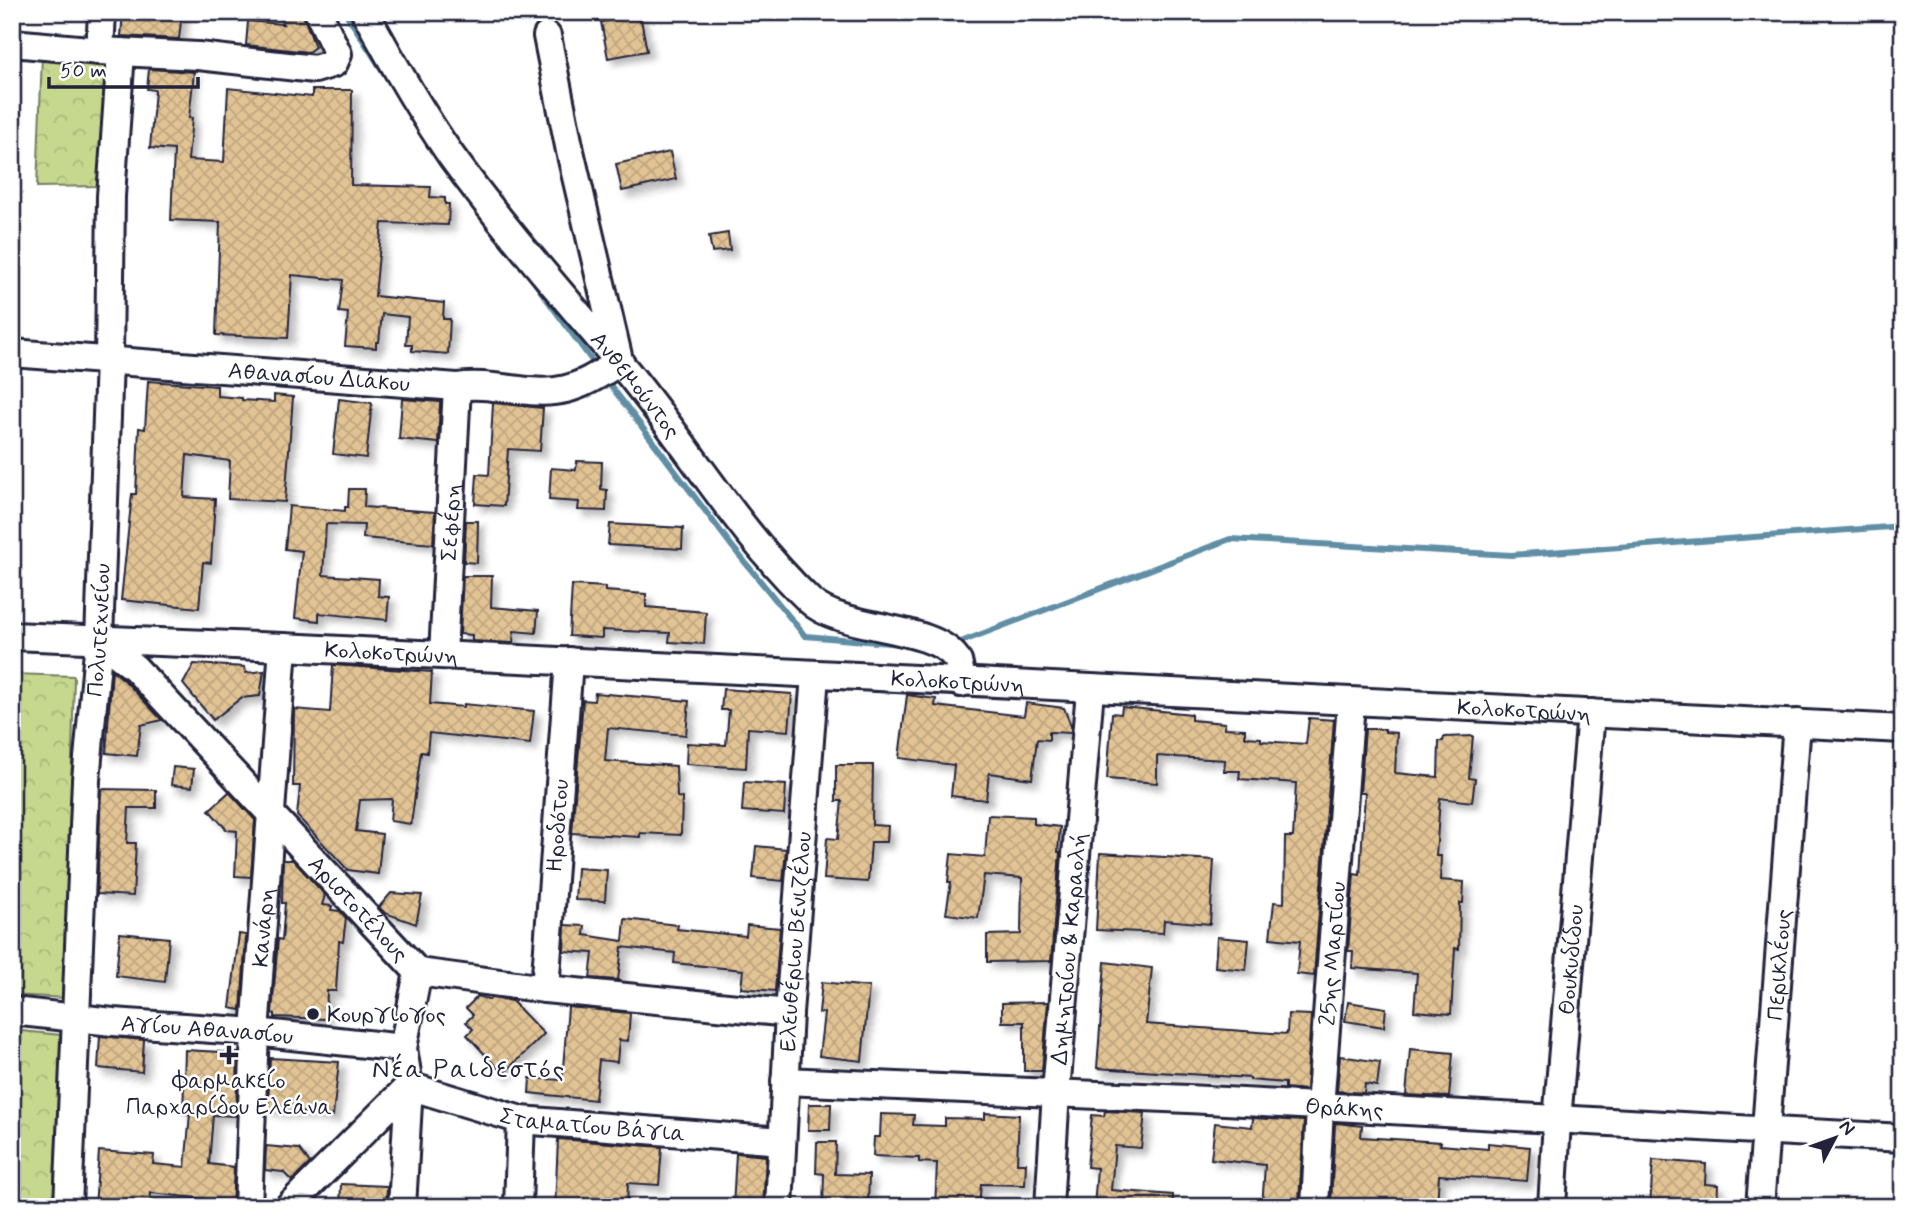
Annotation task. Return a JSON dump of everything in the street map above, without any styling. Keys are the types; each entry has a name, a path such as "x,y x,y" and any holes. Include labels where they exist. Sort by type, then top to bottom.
{"street":[{"name":"Πολυτεχνείου","path":"68,1207 86,780 99,640 108,359 111,52 102,12"},
{"path":"12,43 198,56 315,69 334,64 338,54 318,12"},
{"name":"Ανθεμούντος","path":"365,12 416,103 452,156 528,255 620,362 742,525 785,577 817,607 866,624 892,628 947,648 957,659 961,683"},
{"path":"547,36 570,151 620,362"},
{"name":"Αθανασίου Διάκου","path":"12,353 457,387 473,384 540,392 565,390 589,381 620,362"},
{"name":"Σεφέρη","path":"443,655 457,387"},
{"name":"Κολοκοτρώνη","path":"12,636 569,661 815,676 1903,729"},
{"name":"Αριστοτέλους","path":"99,640 135,668 418,972 545,989 789,1013"},
{"name":"Κανάρη","path":"248,1207 255,1032 283,647"},
{"name":"Ηροδότου","path":"545,989 569,661"},
{"name":"Ελευθέριου Βενιζέλου","path":"779,1207 789,1013 815,676"},
{"name":"Δημητρίου & Καραολή","path":"1049,1207 1056,1092 1090,690"},
{"name":"25ης Μαρτίου","path":"1315,1207 1320,1107 1351,703"},
{"name":"Θουκυδίδου","path":"1552,1207 1591,713"},
{"name":"Περικλέους","path":"1760,1207 1797,723"},
{"path":"402,1207 409,1086 403,1048 418,972"},
{"name":"Αγίου Αθανασίου","path":"12,1011 403,1048"},
{"name":"Θράκης","path":"785,1081 1056,1092 1903,1138"},
{"path":"288,1207 409,1086"},
{"name":"Σταματίου Βάγια","path":"409,1086 521,1120 782,1141"},
{"path":"518,1207 521,1120"}],"green space":[{"path":"42,55 110,55 100,186 37,187"},
{"path":"12,674 74,676 66,998 12,995"},
{"path":"12,1030 61,1035 53,1207 13,1207"}],"building":[{"path":"123,12 182,12 179,39 121,36"},
{"path":"276,12 302,12 315,47 308,52 246,45 248,21 283,24"},
{"path":"640,14 647,51 608,58 601,22"},
{"path":"149,69 194,72 188,160 224,162 228,88 312,97 312,90 352,90 351,185 431,187 430,197 445,198 445,204 449,204 448,225 382,223 375,296 444,303 443,319 450,319 448,354 412,351 412,345 406,345 408,317 382,314 376,348 345,346 348,313 339,312 343,280 292,275 288,338 216,335 220,222 171,220 174,150 150,148 155,90 147,89"},
{"path":"670,152 676,179 622,191 616,164"},
{"path":"728,233 730,250 712,252 709,236"},
{"path":"148,381 217,386 217,396 242,400 274,402 274,395 293,397 285,502 228,499 230,461 187,455 184,497 215,499 211,563 203,562 199,608 121,600 132,494 136,494 139,428 145,429"},
{"path":"339,399 372,403 366,458 333,454"},
{"path":"402,399 440,402 438,443 399,439"},
{"path":"493,403 543,408 540,451 508,449 504,506 475,504 477,474 489,475"},
{"path":"577,461 602,462 601,489 607,490 606,511 578,510 579,502 549,500 551,468 576,470"},
{"path":"349,489 365,489 364,507 435,512 433,544 363,538 364,525 326,524 323,575 379,579 378,596 389,597 387,620 319,613 319,621 295,618 302,551 285,549 289,506 345,511 345,507 348,507"},
{"path":"466,521 478,521 477,563 464,562"},
{"path":"610,524 683,528 682,549 608,545"},
{"path":"463,576 492,576 491,607 538,611 536,633 514,631 513,643 472,641 472,635 460,634"},
{"path":"572,585 646,594 646,607 706,612 704,644 669,642 670,633 602,630 602,638 569,636"},
{"path":"194,664 245,667 246,673 264,671 260,696 241,698 213,720 183,684"},
{"path":"333,665 432,672 430,704 464,707 464,704 534,711 530,744 429,733 427,753 421,752 411,824 390,821 392,799 360,800 356,831 382,834 378,874 348,870 297,816 300,786 293,786 294,709 330,712"},
{"path":"112,670 162,720 141,725 137,756 106,753"},
{"path":"723,689 792,694 789,731 748,728 746,768 686,764 687,743 726,745 729,710 721,710"},
{"path":"595,693 689,701 686,735 608,728 605,761 676,766 677,797 682,798 681,835 640,833 640,837 572,833 583,700 594,701"},
{"path":"907,695 936,699 935,706 1024,716 1026,703 1064,708 1071,733 1049,732 1049,740 1037,739 1032,779 989,773 986,800 951,796 954,765 899,758"},
{"path":"1122,707 1191,714 1191,720 1225,723 1224,728 1245,729 1245,737 1261,738 1261,741 1306,744 1309,718 1334,720 1314,976 1297,974 1300,941 1270,938 1274,902 1284,903 1285,837 1293,837 1296,783 1239,779 1240,771 1224,771 1225,760 1157,756 1157,783 1107,779 1112,713 1121,714"},
{"path":"1365,729 1385,729 1385,732 1397,733 1395,773 1438,777 1439,741 1443,741 1444,737 1473,736 1469,778 1475,779 1472,802 1440,798 1436,856 1441,856 1440,880 1464,882 1463,903 1460,903 1459,949 1455,948 1451,1014 1414,1011 1417,973 1352,968 1353,951 1348,951 1354,874 1360,875 1365,793 1360,793"},
{"path":"836,765 873,765 872,825 888,826 887,842 871,842 868,882 824,879 827,838 838,839 842,801 836,801"},
{"path":"173,767 194,769 192,787 171,785"},
{"path":"744,782 786,785 784,814 742,811"},
{"path":"101,789 156,790 156,808 129,808 127,843 136,843 133,896 97,894"},
{"path":"229,792 255,820 251,877 235,876 237,831 227,830 209,810"},
{"path":"988,815 1034,817 1034,824 1060,827 1051,961 987,962 987,935 1021,934 1022,878 984,875 978,918 946,914 951,882 948,882 951,854 985,857"},
{"path":"756,846 786,849 783,881 753,878"},
{"path":"1100,853 1214,860 1210,924 1164,920 1163,933 1096,930"},
{"path":"283,860 293,860 325,895 322,905 332,906 331,910 340,911 346,918 343,942 339,941 336,991 327,991 326,1019 275,1017 272,1013 278,939 282,940 285,903 282,903"},
{"path":"577,868 607,870 605,901 575,900"},
{"path":"391,893 422,895 416,924 385,913 379,907"},
{"path":"625,919 678,925 677,929 746,936 747,925 780,928 775,991 741,988 743,970 674,963 675,953 622,947 618,980 590,978 593,953 564,951 565,925 585,926 584,935 623,941"},
{"path":"120,933 169,938 165,982 116,976"},
{"path":"239,934 246,935 241,1010 230,1008"},
{"path":"1217,937 1249,940 1246,970 1215,967"},
{"path":"1105,962 1152,968 1146,1024 1287,1034 1288,1014 1311,1015 1306,1090 1285,1088 1285,1083 1250,1078 1097,1068"},
{"path":"822,982 869,987 862,1061 819,1056 824,1013 819,1013"},
{"path":"478,996 489,1000 512,1001 544,1034 503,1074 467,1035 473,1029 466,1022 473,1015 466,1008"},
{"path":"1048,1002 1042,1071 1024,1071 1024,1022 1002,1022 1002,1003"},
{"path":"1348,1002 1386,1008 1384,1027 1345,1021"},
{"path":"568,1007 630,1013 628,1041 619,1040 617,1062 599,1060 595,1100 529,1093 530,1078 562,1080"},
{"path":"100,1036 144,1040 142,1072 98,1068"},
{"path":"1410,1049 1453,1053 1449,1097 1406,1095"},
{"path":"185,1050 238,1053 236,1116 213,1115 209,1164 234,1167 232,1207 204,1207 205,1199 151,1193 150,1207 95,1207 99,1151 154,1155 153,1164 185,1167 190,1114 183,1114"},
{"path":"1340,1056 1380,1062 1377,1086 1365,1084 1364,1093 1337,1091"},
{"path":"270,1058 339,1062 333,1116 268,1109"},
{"path":"809,1104 831,1104 830,1130 808,1130"},
{"path":"1105,1111 1145,1113 1141,1148 1115,1146 1111,1190 1173,1195 1173,1207 1094,1207 1097,1168 1087,1167 1092,1115 1104,1116"},
{"path":"985,1113 1019,1115 1017,1163 1026,1163 1025,1185 981,1184 979,1207 935,1207 937,1163 919,1162 919,1158 873,1156 874,1137 880,1137 881,1114 914,1115 913,1125 945,1126 945,1118 985,1119"},
{"path":"1253,1118 1304,1121 1299,1202 1295,1202 1295,1207 1262,1207 1265,1165 1211,1159 1215,1123 1252,1127"},
{"path":"1335,1124 1362,1126 1361,1137 1441,1142 1440,1145 1488,1149 1488,1143 1530,1147 1527,1181 1439,1175 1437,1207 1334,1207 1331,1205"},
{"path":"558,1139 662,1147 659,1185 628,1183 627,1207 555,1207"},
{"path":"817,1142 836,1142 835,1174 869,1175 868,1207 823,1207 824,1174 816,1173"},
{"path":"266,1146 299,1149 310,1163 292,1181 283,1172 265,1170"},
{"path":"736,1153 766,1156 763,1207 733,1207"},
{"path":"1653,1160 1706,1164 1705,1184 1718,1185 1717,1207 1650,1207"},
{"path":"341,1184 387,1186 386,1207 340,1207"}],"waterway":[{"path":"345,12 398,95"},
{"path":"532,279 598,369"},
{"path":"605,378 731,545 805,636 901,644"},
{"path":"953,645 1230,539 1511,555 1903,526"}],"place":[{"name":"Κουργιογος","path":"313,1014"},
{"name":"Φαρμακείο Παρχαρίδου Ελεάνα","path":"229,1055"}],"district":[{"name":"Νέα Ραιδεστός","path":"469,1068"}]}
